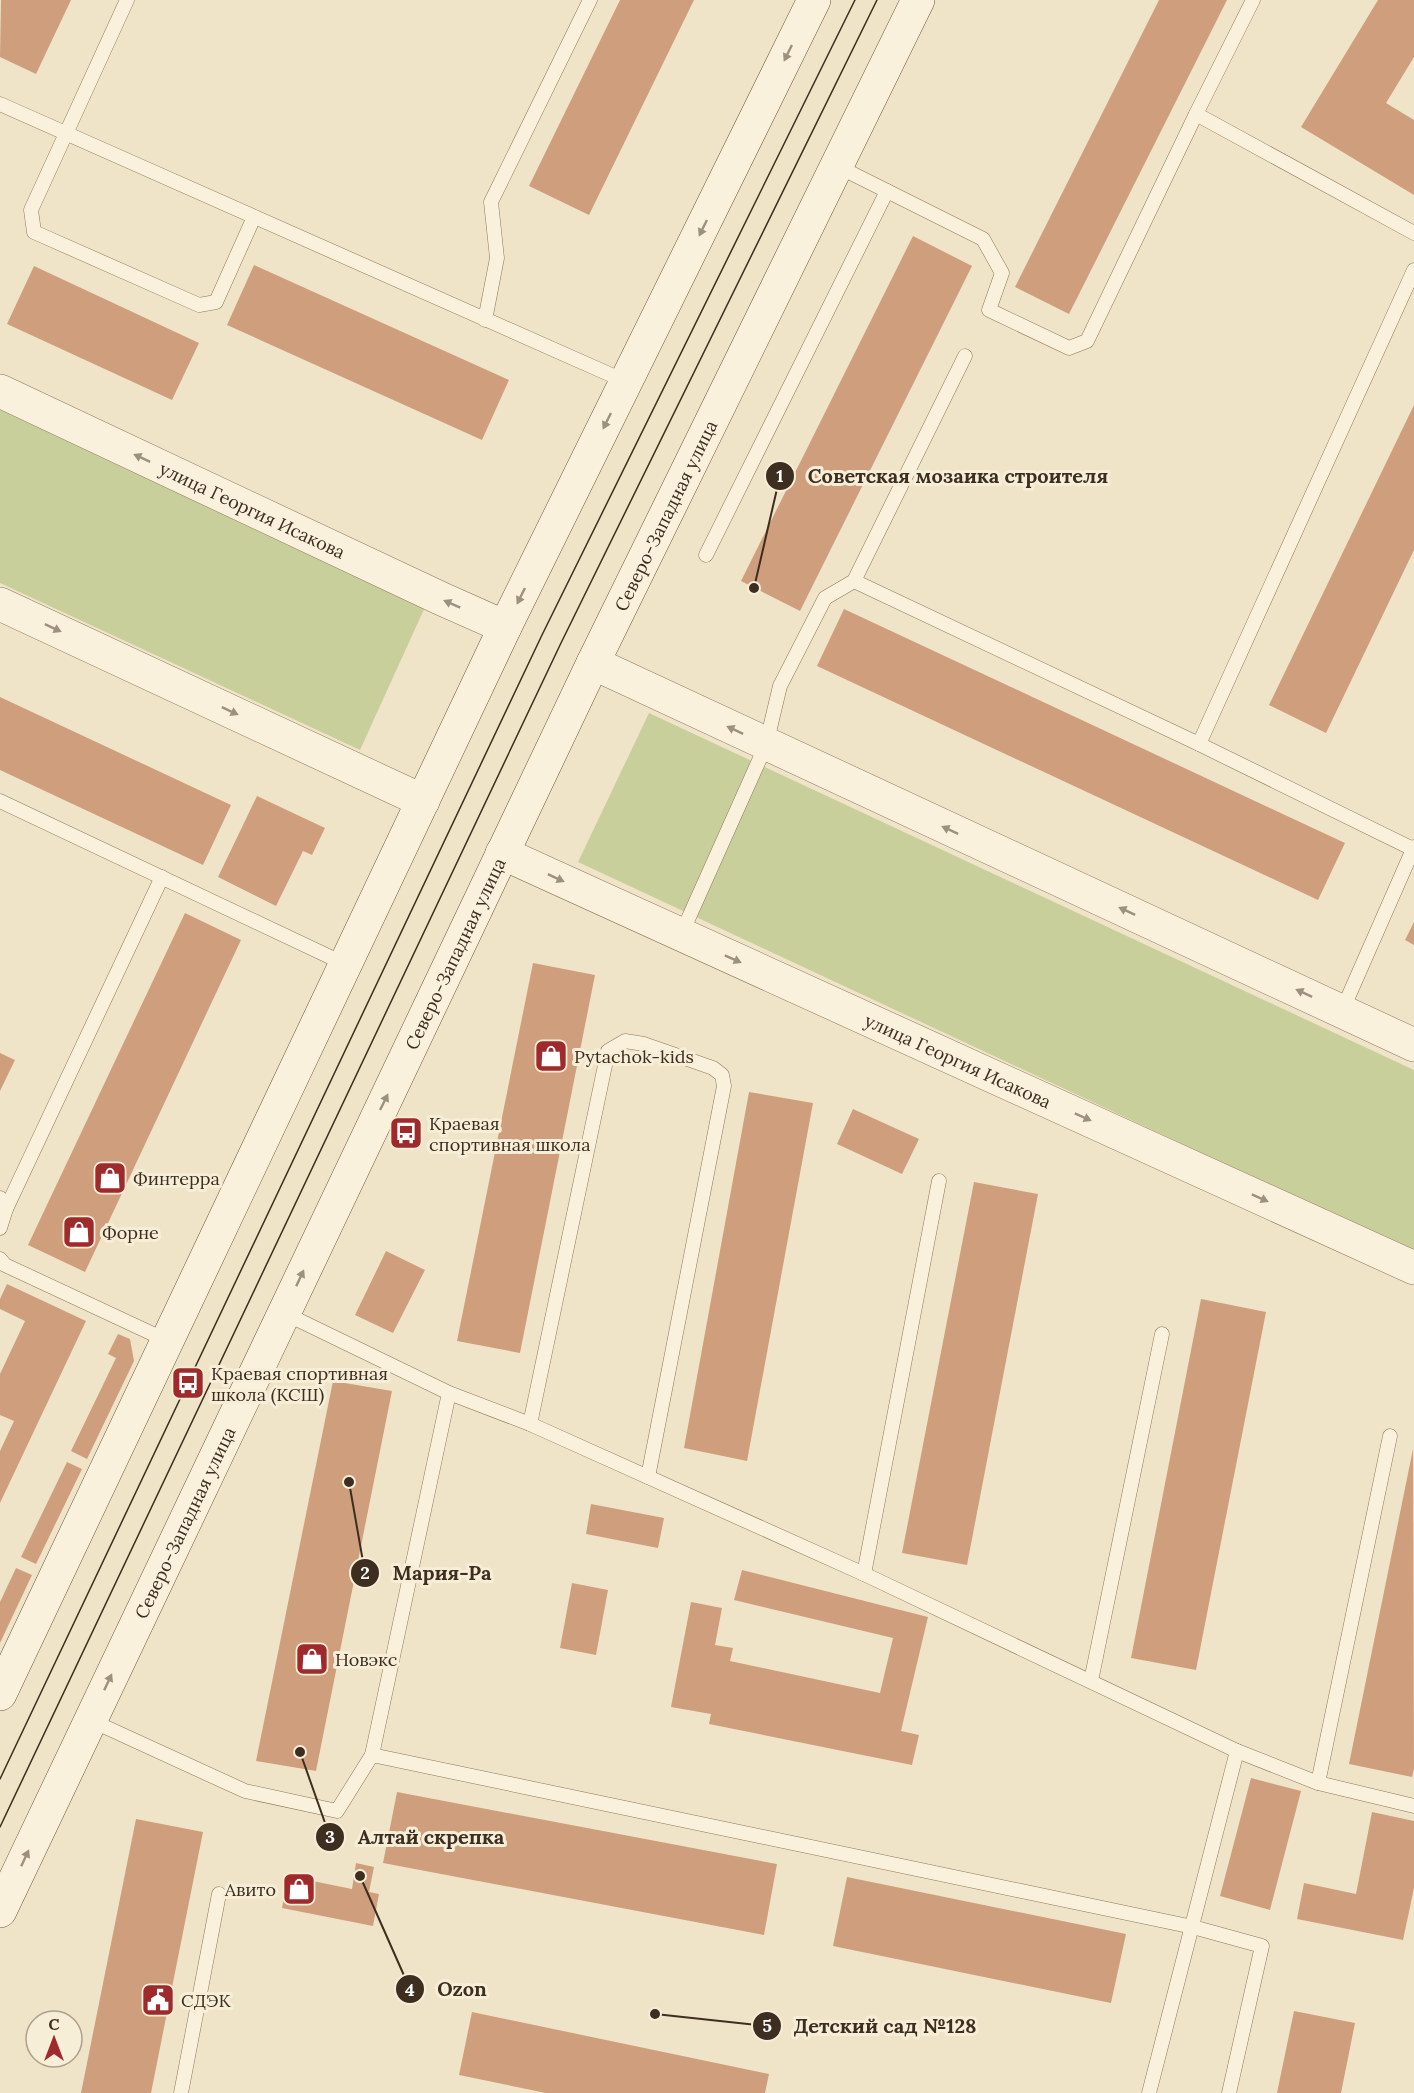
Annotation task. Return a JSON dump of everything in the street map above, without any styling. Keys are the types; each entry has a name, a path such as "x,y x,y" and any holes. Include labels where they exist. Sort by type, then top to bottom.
{"main road":[{"path":"0,1694 506,627 814,0"},
{"name":"Северо-Западная улица","path":"0,1911 593,663 918,0"},
{"name":"улица Георгия Исакова","path":"0,391 506,627"},
{"path":"0,604 423,801"},
{"path":"593,663 1414,1045"},
{"name":"улица Георгия Исакова","path":"502,853 1414,1268"}],"lane":[{"path":"127,0 31,210 34,232 199,305 216,302 254,218"},
{"path":"485,320 497,258 491,202 590,0"},
{"path":"837,166 983,239 1002,273 989,310 1069,348 1087,341 1253,0"},
{"path":"0,104 627,382"},
{"path":"1196,114 1414,233"},
{"path":"706,555 887,191"},
{"path":"1199,744 1414,270"},
{"path":"681,935 766,745 780,686 825,598 854,581 966,356"},
{"path":"854,581 1414,848 1342,1011"},
{"path":"0,801 346,964"},
{"path":"0,1228 3,1203 162,877"},
{"path":"530,1424 608,1051 625,1041 644,1044 713,1068 722,1075 724,1086 648,1477"},
{"path":"864,1574 939,1181"},
{"path":"0,1259 5,1265 168,1341"},
{"path":"284,1313 449,1393 530,1424 864,1574 1237,1751 1318,1783 1414,1806"},
{"path":"1091,1682 1162,1334"},
{"path":"90,1720 245,1791 337,1811 372,1755 449,1393"},
{"path":"1318,1783 1390,1436"},
{"path":"1149,2093 1237,1751"},
{"path":"372,1755 1192,1927 1262,1946 1229,2093"},
{"path":"181,2093 219,1894"}],"green space":[{"path":"0,407 426,605 360,750 0,583"},
{"path":"649,713 1414,1070 1414,1252 578,862"}],"building":[{"path":"1,0 71,0 36,74 0,57"},
{"path":"620,0 694,0 589,215 529,186"},
{"path":"1159,0 1227,0 1069,314 1015,287"},
{"path":"1378,0 1414,0 1414,57 1386,103 1414,120 1414,195 1301,127"},
{"path":"913,236 972,266 800,611 741,581"},
{"path":"254,265 509,380 482,440 227,325"},
{"path":"34,266 199,343 172,400 7,324"},
{"path":"1414,405 1414,550 1326,733 1269,705"},
{"path":"844,609 1345,843 1318,900 817,666"},
{"path":"0,697 231,805 203,865 0,770"},
{"path":"257,796 325,828 312,855 303,851 276,906 218,877"},
{"path":"185,913 241,940 85,1272 28,1245"},
{"path":"1414,922 1414,945 1405,940"},
{"path":"533,963 595,975 520,1353 457,1341"},
{"path":"0,1053 15,1060 0,1091"},
{"path":"749,1092 813,1103 747,1461 684,1448"},
{"path":"853,1109 919,1139 902,1174 837,1144"},
{"path":"974,1182 1038,1194 967,1565 902,1553"},
{"path":"386,1251 425,1270 393,1333 355,1315"},
{"path":"7,1284 86,1321 0,1503 0,1451 14,1421 0,1415 0,1374 25,1321 0,1309 0,1299"},
{"path":"1201,1299 1266,1312 1196,1670 1131,1658"},
{"path":"118,1334 130,1339 134,1361 87,1459 71,1451 116,1358 108,1354"},
{"path":"333,1381 392,1391 316,1771 256,1761"},
{"path":"1413,1449 1414,1769 1412,1777 1349,1764"},
{"path":"67,1462 82,1469 36,1564 21,1557"},
{"path":"591,1504 664,1518 658,1548 586,1534"},
{"path":"16,1568 32,1575 0,1643 0,1602"},
{"path":"742,1570 928,1617 901,1731 919,1735 912,1765 709,1724 711,1714 671,1707 691,1602 722,1608 715,1645 733,1648 730,1661 880,1693 893,1638 734,1600"},
{"path":"572,1583 608,1590 596,1655 560,1648"},
{"path":"1251,1778 1301,1791 1270,1910 1220,1896"},
{"path":"397,1792 777,1864 764,1935 383,1863"},
{"path":"1372,1812 1414,1821 1414,1888 1403,1940 1297,1919 1304,1883 1356,1894"},
{"path":"136,1819 203,1832 151,2093 81,2093"},
{"path":"356,1863 374,1867 369,1892 379,1894 373,1926 282,1908 288,1876 352,1889"},
{"path":"847,1877 1126,1934 1111,2003 833,1946"},
{"path":"1294,2011 1355,2023 1341,2093 1277,2093"},
{"path":"472,2012 769,2074 765,2093 546,2093 459,2075"}],"tram line":[{"path":"0,1779 542,635 855,0"},
{"path":"0,1827 561,643 877,0"}],"place":[{"name":"Советская мозаика строителя","path":"754,588"},
{"name":"Pytachok-kids","path":"551,1056"},
{"name":"Краевая спортивная школа","path":"406,1133"},
{"name":"Финтерра","path":"110,1178"},
{"name":"Форне","path":"79,1232"},
{"name":"Краевая спортивная школа (КСШ)","path":"188,1383"},
{"name":"Мария-Ра","path":"349,1482"},
{"name":"Новэкс","path":"312,1659"},
{"name":"Алтай скрепка","path":"300,1752"},
{"name":"Ozon","path":"360,1876"},
{"name":"Авито","path":"299,1889"},
{"name":"СДЭК","path":"158,2000"},
{"name":"Детский сад №128","path":"655,2014"}]}
